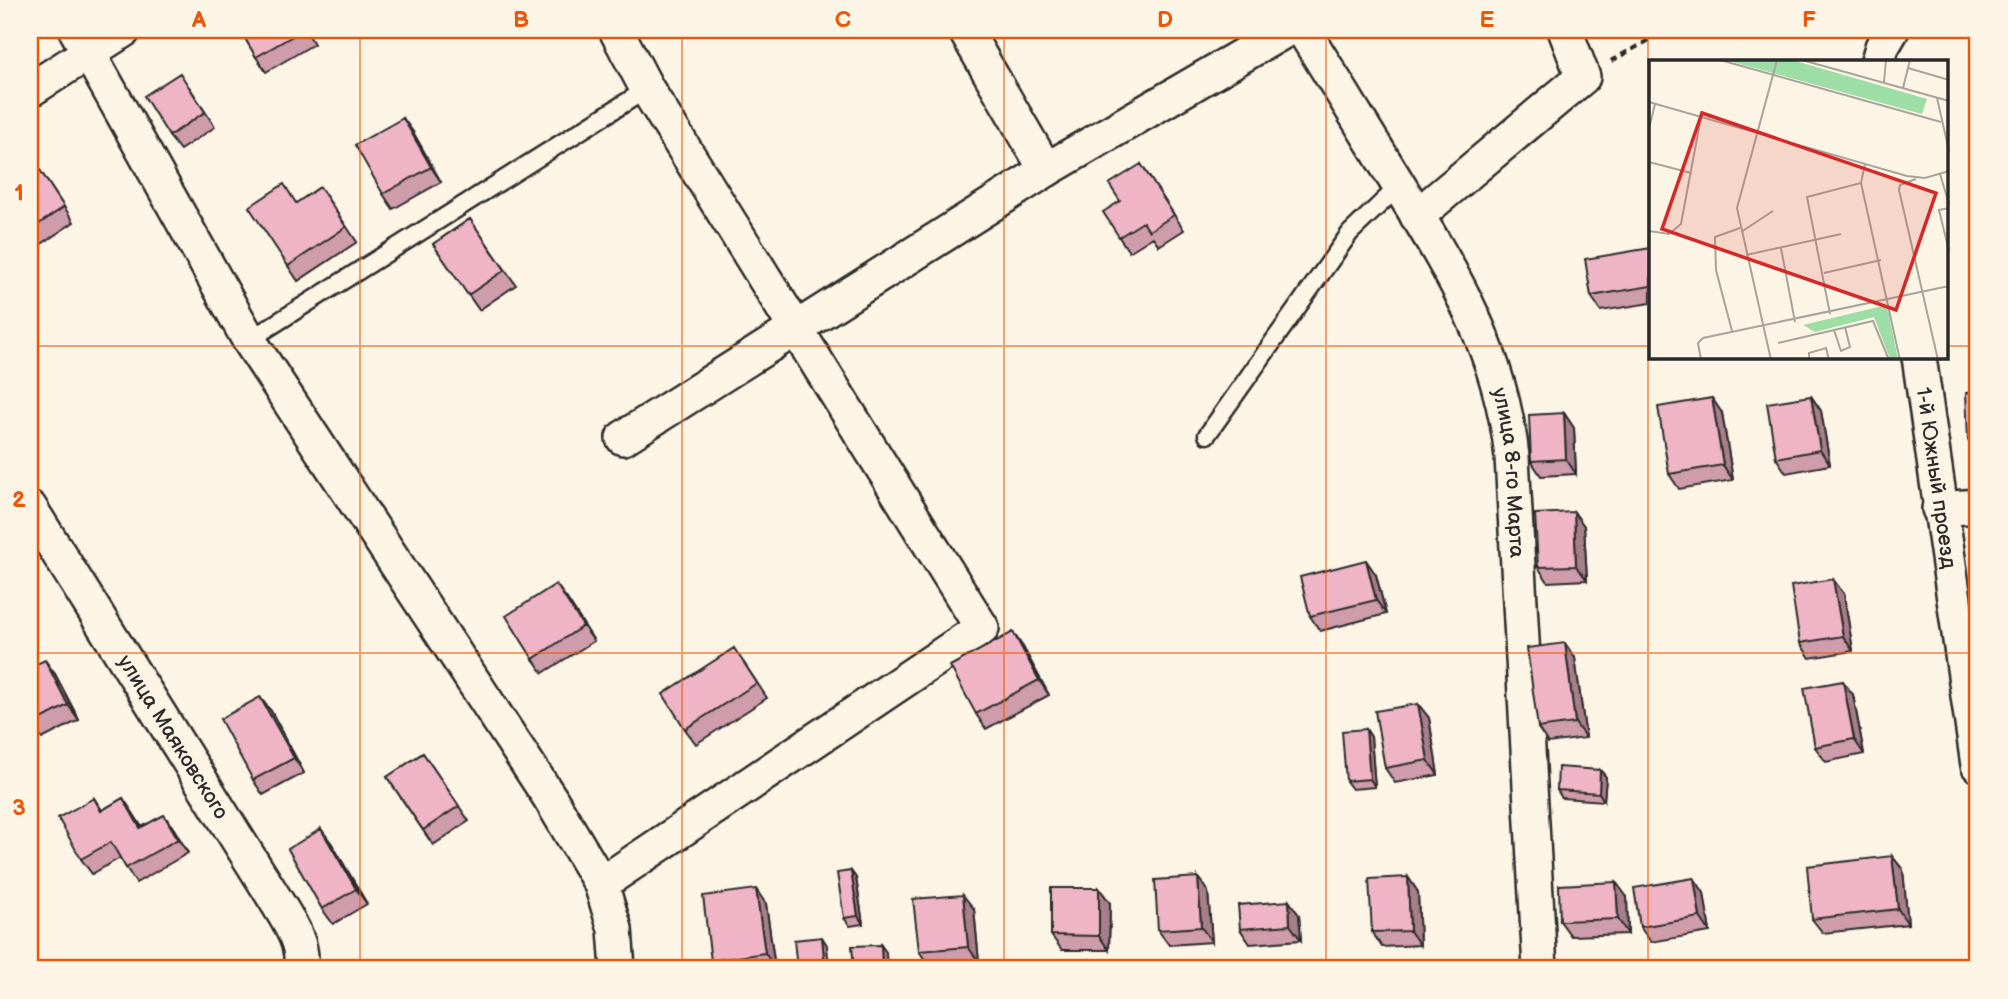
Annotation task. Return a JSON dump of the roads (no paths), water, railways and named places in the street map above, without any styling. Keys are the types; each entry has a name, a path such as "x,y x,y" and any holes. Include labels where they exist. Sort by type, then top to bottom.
{"street":[{"path":"30,90 82,41 124,30"},
{"path":"601,884 982,628 646,89 616,30"},
{"path":"965,30 1046,170"},
{"path":"623,438 1046,170 1286,30"},
{"name":"улица 8-го Марта","path":"1303,30 1418,216 1480,331 1500,386 1509,432 1540,969"},
{"path":"1418,216 1583,77 1565,30"},
{"path":"1878,60 1892,30"},
{"path":"82,41 249,340 550,798 601,884 615,929 618,969"},
{"name":"1-й Южный проезд","path":"1919,359 1978,765"},
{"path":"1940,509 1978,506"},
{"name":"улица Маяковского","path":"30,508 275,899 298,942 301,953 300,969"}],"lane":[{"path":"249,340 646,89"},
{"path":"1208,435 1350,233 1399,186"}]}
